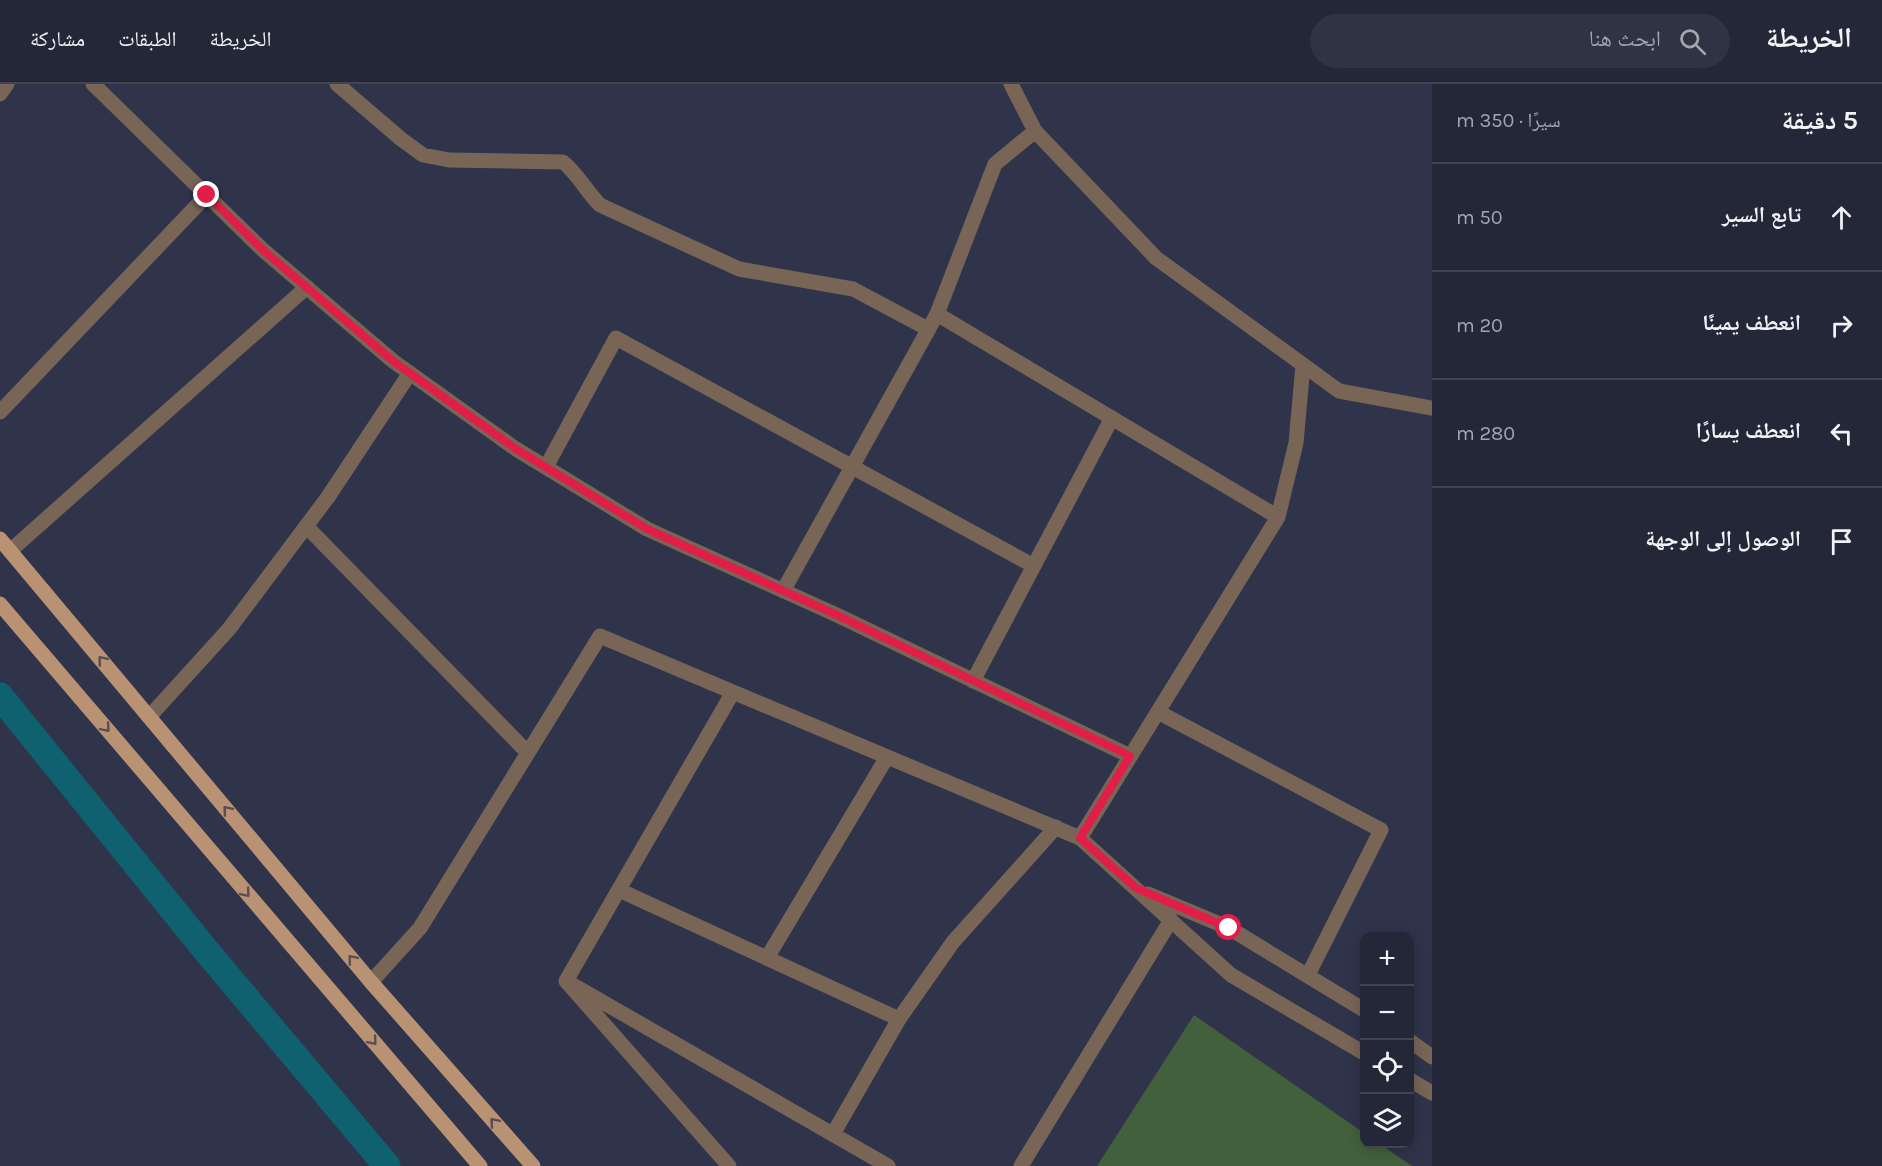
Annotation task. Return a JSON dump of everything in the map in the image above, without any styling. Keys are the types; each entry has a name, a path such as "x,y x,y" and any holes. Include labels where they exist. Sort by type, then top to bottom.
{"main road":[{"path":"5,545 371,982 532,1166"},
{"path":"0,604 480,1166"}],"street":[{"path":"0,94 7,84"},
{"path":"93,84 263,250 393,361 516,449 647,529 1130,756"},
{"path":"337,84 423,155 449,160 563,162 574,171 586,191 600,205 739,269 853,289 928,329"},
{"path":"1011,84 1035,131 1156,258 1339,391 1432,408"},
{"path":"783,591 937,314 994,164 1035,131"},
{"path":"0,412 207,195"},
{"path":"5,545 307,287"},
{"path":"937,314 1278,517"},
{"path":"546,467 616,338 1034,566"},
{"path":"1080,838 1278,517 1296,443 1303,366"},
{"path":"149,717 229,629 328,497 410,373"},
{"path":"973,681 1112,418"},
{"path":"306,526 528,753"},
{"path":"371,982 420,928 600,636 1080,838 1231,975 1360,1050"},
{"path":"566,981 733,692"},
{"path":"1158,712 1381,830 1308,975"},
{"path":"767,958 887,757"},
{"path":"833,1134 899,1020 953,942 1056,827"},
{"path":"1136,888 1229,928 1360,1007"},
{"path":"619,890 899,1020"},
{"path":"1022,1166 1171,920"},
{"path":"566,981 888,1166"},
{"path":"566,981 729,1166"},
{"path":"1414,1044 1432,1057"},
{"path":"1414,1082 1432,1093"}],"green space":[{"path":"1194,1015 1360,1130 1360,1148 1386,1148 1412,1166 1097,1166"}],"waterway":[{"path":"0,696 204,948 387,1166"}],"route":[{"path":"207,195 263,250 393,361 516,449 647,529 839,616 1130,756 1080,838 1136,888 1229,928"}]}
